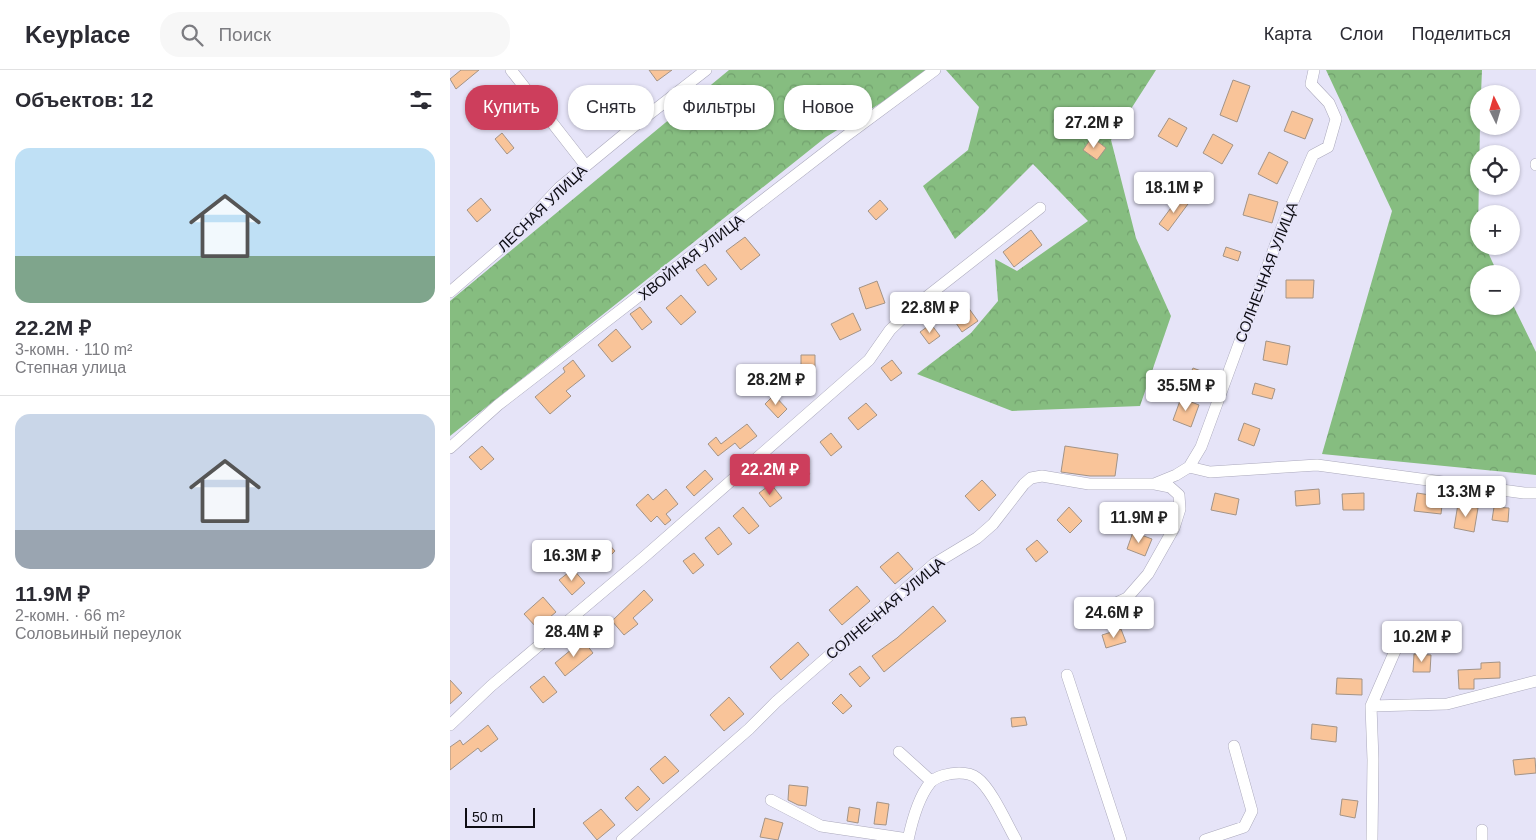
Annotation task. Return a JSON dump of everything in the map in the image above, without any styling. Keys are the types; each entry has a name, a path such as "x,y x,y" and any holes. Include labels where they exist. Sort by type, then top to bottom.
{"street":[{"path":"511,70 586,166"},
{"name":"ЛЕСНАЯ УЛИЦА","path":"450,292 508,242 559,188 706,70"},
{"name":"ХВОЙНАЯ УЛИЦА","path":"450,448 498,405 846,136 935,70"},
{"name":"СОЛНЕЧНАЯ УЛИЦА","path":"622,840 934,564 978,538 993,524 1030,478 1042,476 1089,484 1154,484 1176,475 1189,467 1201,447 1282,227 1313,155 1328,147 1336,119 1329,103 1311,84 1314,70"},
{"path":"450,725 491,686 644,557 869,360 890,330 915,306 1040,208"},
{"path":"1189,467 1210,472 1317,465 1524,493 1536,493"},
{"path":"1084,618 1128,598 1148,574 1174,528 1180,509 1179,495 1170,487 1154,484"},
{"path":"1372,840 1373,760 1371,706 1398,644"},
{"path":"1066,675 1121,840"},
{"path":"1371,706 1447,704 1536,680"},
{"path":"1205,840 1244,827 1252,812 1234,746"},
{"path":"899,752 931,781"},
{"path":"771,800 821,826 908,840 920,803 931,781 950,773 966,773 977,777 987,789 1016,840"}],"green space":[{"path":"729,70 934,70 872,108 872,85 784,85 784,130 837,130 826,137 450,436 450,301 664,124 664,130 774,130 774,85 711,85"},
{"path":"946,70 1156,70 1111,140 1136,238 1171,316 1140,406 1012,411 917,374 971,333 998,301 995,259 1017,271 1088,221 1033,164 955,239 923,186 968,150 979,107"},
{"path":"1326,70 1482,70 1481,85 1470,85 1470,135 1480,135 1480,145 1470,145 1470,195 1479,195 1478,205 1470,205 1470,255 1489,255 1494,265 1470,265 1470,315 1518,315 1536,352 1536,475 1322,454 1392,211"}],"building":[{"path":"461,70 479,70 456,89 450,79"},
{"path":"649,70 672,70 657,81"},
{"path":"1233,80 1250,86 1237,122 1220,115"},
{"path":"1292,111 1313,119 1305,139 1284,131"},
{"path":"1169,118 1187,128 1177,147 1158,136"},
{"path":"502,133 514,148 507,154 495,139"},
{"path":"1213,134 1233,145 1222,164 1203,153"},
{"path":"1092,137 1106,148 1097,160 1083,150"},
{"path":"1269,152 1288,162 1277,184 1258,174"},
{"path":"1249,194 1278,202 1272,223 1243,215"},
{"path":"1179,197 1188,204 1168,231 1159,224"},
{"path":"481,198 491,210 477,222 467,210"},
{"path":"880,200 888,209 876,220 868,211"},
{"path":"1031,230 1042,245 1014,267 1003,252"},
{"path":"745,237 760,255 741,270 726,251"},
{"path":"1226,247 1241,252 1238,261 1223,256"},
{"path":"705,264 717,279 708,286 696,270"},
{"path":"1286,280 1314,280 1313,298 1286,298"},
{"path":"877,281 885,303 866,309 859,288"},
{"path":"681,295 696,312 681,325 666,308"},
{"path":"965,303 978,321 962,332 950,314"},
{"path":"640,307 652,322 642,330 630,314"},
{"path":"853,313 861,330 840,340 831,324"},
{"path":"931,324 940,336 929,344 920,332"},
{"path":"616,329 631,347 612,362 598,345"},
{"path":"1266,341 1290,346 1287,365 1263,360"},
{"path":"801,355 815,355 815,373 801,373"},
{"path":"573,360 585,376 566,391 571,396 550,414 535,397 565,372 563,368"},
{"path":"892,360 902,373 891,381 881,368"},
{"path":"1193,368 1212,375 1205,391 1186,384"},
{"path":"1255,383 1275,389 1272,399 1252,394"},
{"path":"774,395 787,409 778,418 765,404"},
{"path":"1181,398 1199,405 1191,427 1173,420"},
{"path":"866,403 877,415 858,430 848,418"},
{"path":"1244,423 1260,429 1254,446 1238,440"},
{"path":"747,424 757,436 740,449 735,443 718,456 708,444 716,437 721,444"},
{"path":"831,433 842,447 831,456 820,442"},
{"path":"482,446 494,459 481,470 469,457"},
{"path":"1065,446 1118,454 1115,476 1090,476 1061,472"},
{"path":"799,460 810,474 798,484 786,471"},
{"path":"705,470 713,479 694,496 686,487"},
{"path":"982,480 996,495 979,511 965,496"},
{"path":"771,484 782,498 770,507 759,493"},
{"path":"666,489 678,504 666,514 671,520 665,525 657,516 651,522 636,505 648,494 653,500"},
{"path":"1319,489 1320,504 1296,506 1295,491"},
{"path":"1215,493 1239,499 1236,515 1211,510"},
{"path":"1364,493 1364,510 1343,510 1342,494"},
{"path":"1417,493 1443,497 1441,514 1414,511"},
{"path":"1458,504 1478,508 1474,532 1454,528"},
{"path":"743,507 759,526 749,534 733,516"},
{"path":"1069,507 1082,521 1070,533 1057,520"},
{"path":"1494,507 1509,508 1508,522 1492,520"},
{"path":"719,527 732,544 718,555 705,538"},
{"path":"1133,532 1152,539 1145,556 1127,549"},
{"path":"605,540 615,551 604,562 593,552"},
{"path":"1037,540 1048,552 1036,562 1026,549"},
{"path":"898,552 913,569 895,584 880,567"},
{"path":"694,553 704,565 693,574 683,561"},
{"path":"573,569 585,583 572,595 559,580"},
{"path":"857,586 870,601 842,625 829,610"},
{"path":"644,590 653,600 633,618 638,624 624,635 612,621"},
{"path":"543,597 556,612 537,628 524,614"},
{"path":"933,606 946,621 884,672 872,656 897,638"},
{"path":"1121,629 1126,642 1106,648 1102,635"},
{"path":"583,640 593,653 565,676 555,663"},
{"path":"798,642 809,655 781,680 770,667"},
{"path":"1414,654 1431,655 1430,672 1413,672"},
{"path":"1500,662 1500,678 1474,679 1474,689 1459,689 1458,670 1481,669 1481,663"},
{"path":"860,666 870,678 860,687 849,674"},
{"path":"544,676 557,692 543,703 530,687"},
{"path":"1337,678 1362,679 1362,695 1336,694"},
{"path":"450,680 462,693 450,704"},
{"path":"841,694 852,706 843,714 832,703"},
{"path":"729,697 744,714 724,731 710,715"},
{"path":"1025,717 1027,725 1012,727 1011,718"},
{"path":"1312,724 1337,727 1336,742 1311,739"},
{"path":"488,725 498,739 481,752 478,748 450,770 450,747 460,740 463,745"},
{"path":"665,756 679,771 663,784 650,769"},
{"path":"1535,758 1536,773 1515,775 1513,760"},
{"path":"789,785 808,787 806,806 798,805 788,800"},
{"path":"638,786 650,799 637,811 625,798"},
{"path":"1342,799 1358,801 1355,818 1340,815"},
{"path":"877,802 889,804 886,825 874,824"},
{"path":"849,807 860,809 858,823 847,821"},
{"path":"601,809 615,825 597,840 583,823"},
{"path":"765,818 783,823 778,840 760,837"}]}
